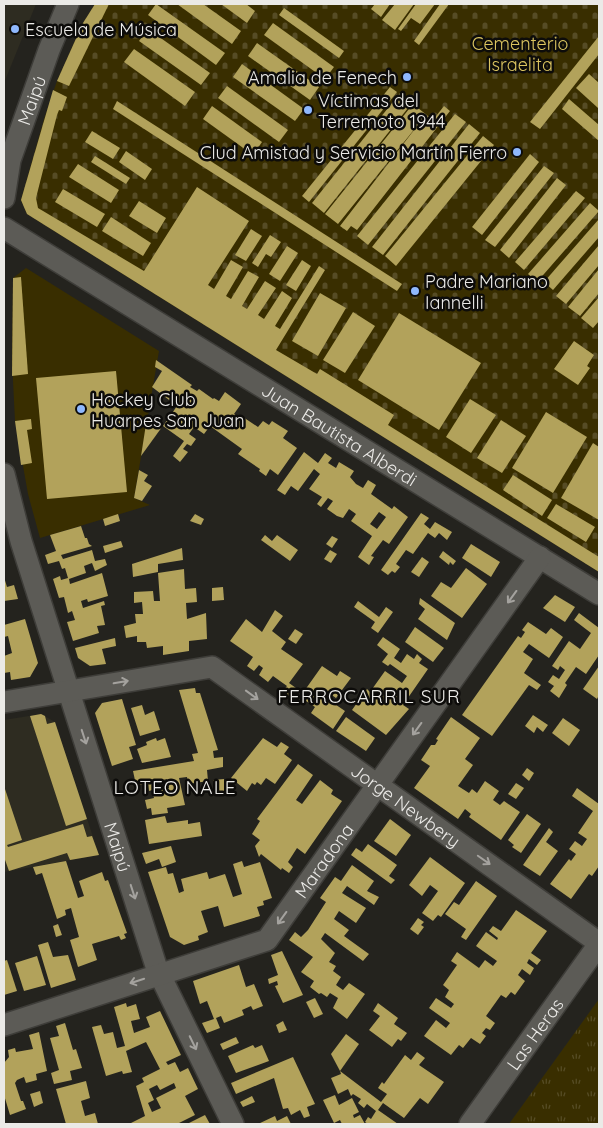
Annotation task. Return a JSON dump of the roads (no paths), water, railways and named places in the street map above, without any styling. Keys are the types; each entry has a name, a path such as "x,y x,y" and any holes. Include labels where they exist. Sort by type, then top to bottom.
{"street":[{"name":"Maipú","path":"4,198 7,159 68,4"},
{"name":"Juan Bautista Alberdi","path":"4,228 599,594"},
{"name":"Maipú","path":"4,474 21,541 160,974 233,1124"},
{"name":"Maradona","path":"4,1025 267,940 540,557"},
{"name":"Jorge Newbery","path":"69,691 212,667 599,943"},
{"path":"4,702 69,691"},
{"name":"Las Heras","path":"470,1124 599,943"}],"place":[{"name":"Escuela de Música","path":"15,29"},
{"name":"Amalia de Fenech","path":"407,77"},
{"name":"Víctimas del Terremoto 1944","path":"308,110"},
{"name":"Clud Amistad y Servicio Martín Fierro","path":"517,152"},
{"name":"Padre Mariano Iannelli","path":"415,291"},
{"name":"Hockey Club Huarpes San Juan","path":"81,409"}],"district":[{"name":"FERROCARRIL SUR","path":"369,696"},
{"name":"LOTEO NALE","path":"175,787"}],"park label":[{"name":"Cementerio Israelita","path":"520,53"}]}
